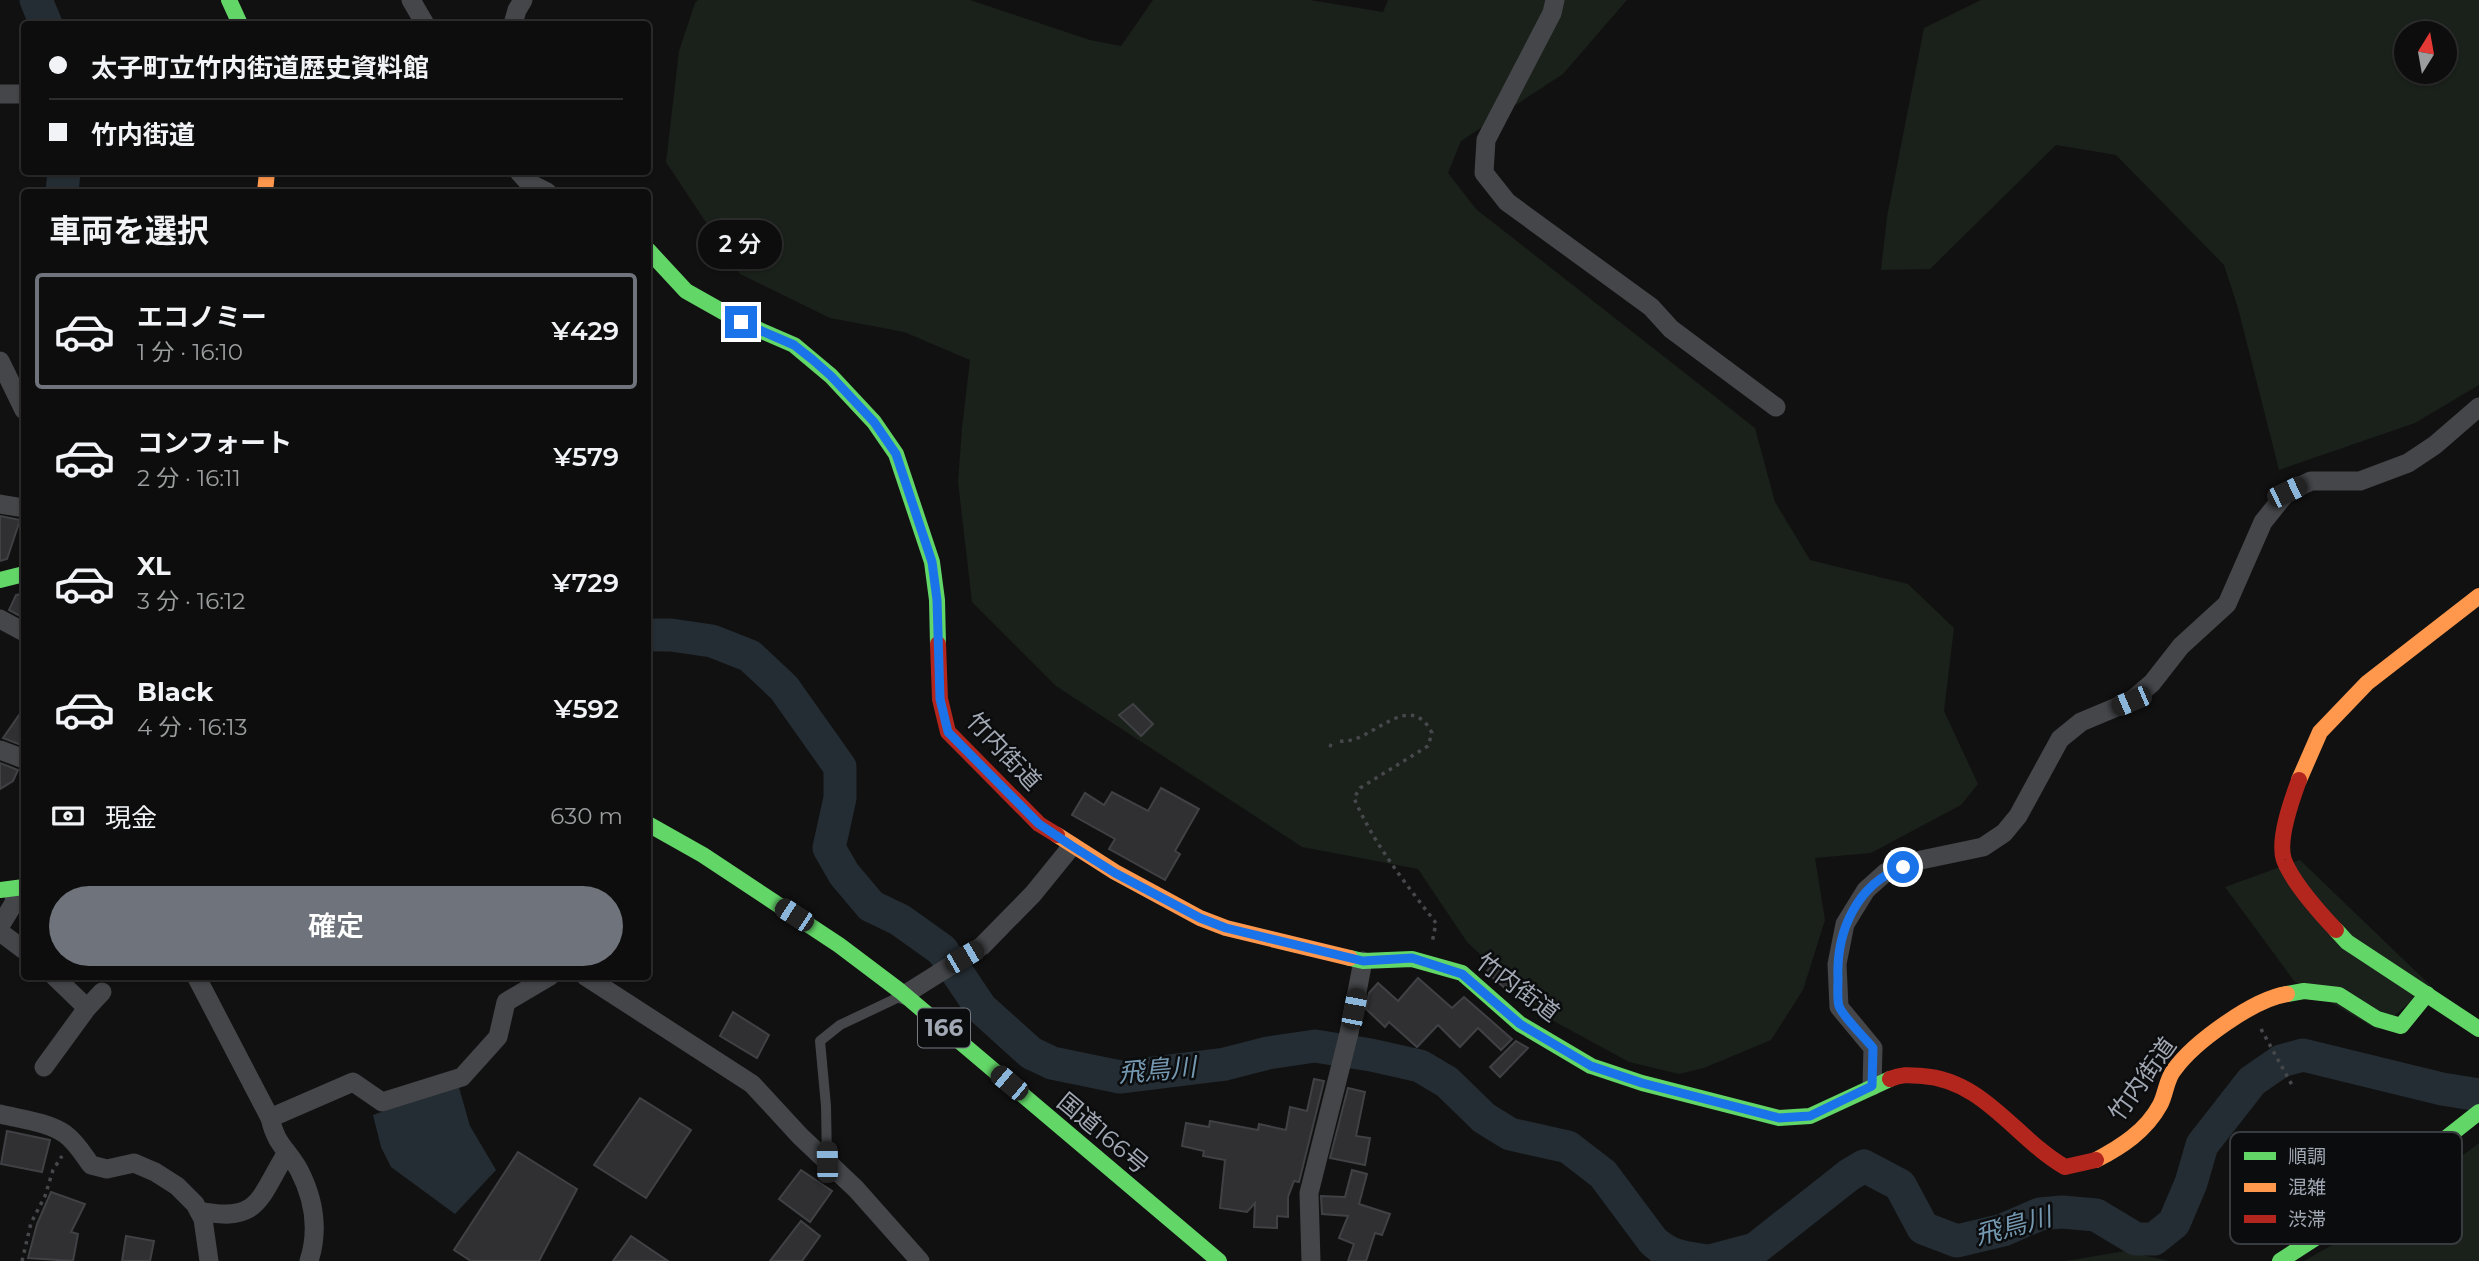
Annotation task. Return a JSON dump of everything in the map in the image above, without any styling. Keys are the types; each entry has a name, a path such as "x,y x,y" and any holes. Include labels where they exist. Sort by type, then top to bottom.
{"main road":[{"path":"229,0 239,21"},
{"name":"竹内街道","path":"651,253 685,291 741,322 794,345 831,376 874,422 896,454 932,562 937,600 940,699 948,732 1039,824 1115,873 1200,918 1226,928 1363,961 1412,958 1428,962 1462,974 1520,1024 1591,1066 1642,1083 1779,1118 1810,1116 1901,1074 1942,1077 1970,1091 2000,1113 2046,1156 2065,1167 2092,1162 2118,1149 2144,1127 2160,1105 2172,1072 2194,1047 2272,996 2304,991 2339,996 2377,1019 2401,1026 2427,994"},
{"path":"0,580 21,575"},
{"path":"2479,596 2367,683 2320,732 2309,753 2285,819 2283,858 2314,907 2347,942 2479,1029"},
{"name":"国道166号","path":"651,826 703,855 839,944 904,995 1219,1261"},
{"path":"2452,1132 2479,1112"},
{"path":"2280,1261 2306,1244"}],"street":[{"path":"411,0 423,21"},
{"path":"514,21 523,0"},
{"path":"1555,0 1552,13 1486,140 1484,173 1507,202 1651,307 1671,329 1776,407"},
{"path":"0,94 21,94"},
{"path":"522,175 529,183 541,189"},
{"path":"0,360 21,404"},
{"path":"1872,1086 1873,1048 1839,1007 1837,964 1845,924 1866,890 1885,873 1921,860 1983,847 2004,833 2018,816 2060,739 2081,722 2131,701 2152,683 2181,646 2227,604 2263,522 2287,492 2311,481 2360,481 2408,463 2435,445 2479,407"},
{"path":"0,504 21,508"},
{"path":"0,619 21,630"},
{"path":"0,750 21,758"},
{"path":"904,995 982,946 1033,894 1072,846"},
{"path":"0,926 14,902 13,889"},
{"path":"0,932 21,948"},
{"path":"1311,1261 1310,1193 1349,1033 1363,961"},
{"path":"58,980 87,1007"},
{"path":"198,980 270,1118 274,1136 298,1168 311,1201 315,1223 315,1243 309,1261"},
{"path":"270,1118 353,1082 382,1102 462,1077 498,1037 506,1002 543,980"},
{"path":"590,980 752,1084 800,1136 856,1189 920,1261"},
{"path":"44,1067 87,1007 102,992"},
{"path":"0,1114 51,1127 65,1134 91,1165 107,1169 134,1163 177,1186 203,1219 209,1261"},
{"path":"199,1211 224,1216 242,1214 253,1206 286,1154"}],"lane":[{"path":"827,1162 826,1106 820,1041 840,1024 904,995"}],"path":[{"path":"1340,741 1350,742 1397,716 1420,717 1427,722 1432,733 1428,746 1360,788 1354,798 1362,817 1389,859 1436,923 1428,962"},
{"path":"2250,1010 2292,1085"},
{"path":"22,1261 31,1223 45,1196 52,1170 73,1142"}],"shaded area":[{"path":"698,0 970,0 1090,40 1121,46 1153,0 1310,0 1383,12 1388,0 1627,0 1563,74 1461,141 1448,173 1476,209 1755,428 1775,502 1810,560 1908,584 1954,628 1944,711 1978,784 1961,805 1871,853 1815,858 1825,920 1803,990 1771,1040 1704,1068 1679,1074 1629,1062 1550,1019 1467,942 1418,869 1302,847 1056,686 972,602 958,482 970,360 904,332 830,318 740,274 666,162 679,51"},
{"path":"1981,0 2479,0 2479,385 2415,423 2279,470 2238,308 2224,265 2116,155 2056,145 1930,269 1881,270 1887,217 1924,28"},
{"path":"2300,860 2430,985 2378,1030 2294,981 2225,887"},
{"path":"458,1084 470,1126 496,1170 455,1214 391,1167 381,1147 373,1115"},
{"path":"2479,1143 2479,1261 2304,1261 2334,1244 2462,1244 2462,1156"},
{"path":"2125,1251 2169,1261 2066,1261"}],"building":[{"path":"0,516 20,520 7,559 0,561"},
{"path":"21,594 21,616 9,610 16,595"},
{"path":"1133,704 1153,724 1141,736 1119,715"},
{"path":"21,712 21,745 3,738"},
{"path":"0,763 18,770 13,781 0,789"},
{"path":"1161,788 1199,809 1175,851 1180,854 1165,880 1109,849 1115,839 1072,815 1085,793 1104,805 1112,792 1148,811"},
{"path":"1496,961 1516,977 1506,989 1486,972"},
{"path":"1418,978 1452,1008 1464,997 1512,1039 1501,1050 1478,1028 1460,1047 1438,1025 1417,1047 1389,1022 1385,1027 1366,1009 1369,993 1378,983 1398,1001"},
{"path":"733,1012 769,1035 757,1058 720,1036"},
{"path":"1516,1041 1528,1048 1500,1077 1490,1067"},
{"path":"1314,1079 1324,1081 1299,1182 1294,1181 1288,1197 1288,1217 1277,1216 1277,1228 1254,1227 1255,1203 1247,1212 1220,1208 1225,1160 1203,1156 1204,1151 1182,1146 1186,1123 1209,1127 1210,1121 1258,1130 1259,1124 1286,1130 1290,1107 1307,1111"},
{"path":"1348,1088 1365,1092 1356,1136 1370,1138 1365,1165 1330,1158"},
{"path":"640,1098 691,1130 646,1198 594,1165"},
{"path":"7,1131 50,1140 42,1172 1,1164"},
{"path":"518,1152 577,1189 539,1261 471,1261 454,1250"},
{"path":"801,1170 832,1191 810,1222 779,1199"},
{"path":"1352,1170 1367,1174 1359,1204 1390,1214 1382,1235 1375,1233 1366,1261 1348,1261 1354,1244 1339,1238 1348,1216 1322,1214 1321,1196 1345,1197"},
{"path":"51,1192 85,1204 71,1232 78,1234 73,1261 28,1258 37,1224"},
{"path":"801,1221 820,1236 802,1261 770,1261"},
{"path":"126,1236 154,1241 150,1261 122,1261"},
{"path":"631,1236 668,1261 613,1261"}],"waterway":[{"name":"飛鳥川","path":"36,0 45,21"},
{"name":"飛鳥川","path":"62,189 64,175"},
{"name":"飛鳥川","path":"651,635 712,641 750,656 784,688 840,767 840,798 829,848 844,874 871,906 900,920 942,950 981,1008 1031,1053 1052,1063 1120,1077 1225,1064 1268,1053 1315,1046 1420,1066 1447,1082 1484,1118 1510,1134 1568,1147 1603,1174 1659,1246 1679,1256 1708,1261"},
{"name":"飛鳥川","path":"1710,1261 1755,1249 1864,1166 1900,1185 1923,1228 1957,1241 2003,1230 2040,1214 2062,1212 2096,1215 2136,1239 2154,1239 2174,1223 2191,1183 2202,1145 2252,1081 2281,1061 2303,1055 2442,1089 2479,1095"}],"traffic: fast":[{"path":"229,0 239,21"},
{"path":"651,253 686,291 741,322 794,345 831,376 874,422 896,454 932,562 937,600 938,644"},
{"path":"0,580 21,575"},
{"path":"651,826 703,855 839,945 900,991 1219,1261"},
{"path":"0,890 21,887"},
{"path":"2336,930 2347,942 2479,1029"},
{"path":"1350,958 1363,961 1412,959 1462,973 1520,1024 1591,1066 1642,1083 1779,1118 1810,1116 1890,1079"},
{"path":"2287,994 2304,991 2339,995 2377,1019 2401,1026 2427,994"},
{"path":"2454,1132 2479,1112"},
{"path":"2280,1261 2306,1244"}],"traffic: slow":[{"path":"265,189 267,175"},
{"path":"2299,780 2320,732 2367,683 2479,596"},
{"path":"1057,835 1115,872 1200,918 1226,928 1350,958"},
{"path":"2096,1160 2124,1144 2148,1123 2160,1105 2171,1074 2195,1047 2242,1013 2287,994"}],"traffic: jam":[{"path":"938,644 940,699 948,732 1039,824 1057,835"},
{"path":"2299,780 2289,808 2282,852 2300,887 2336,930"},
{"path":"1890,1079 1909,1075 1944,1080 1981,1099 2065,1167 2096,1160"}],"route":[{"path":"741,322 794,345 813,360 874,422 896,454 932,562 937,600 940,699 948,732 1039,824 1115,873 1200,918 1226,928 1363,961 1412,958 1428,962 1462,974 1520,1024 1591,1066 1642,1083 1779,1118 1810,1116 1872,1086 1873,1048 1839,1007 1837,964 1845,924 1866,890 1885,873 1903,867"}]}
